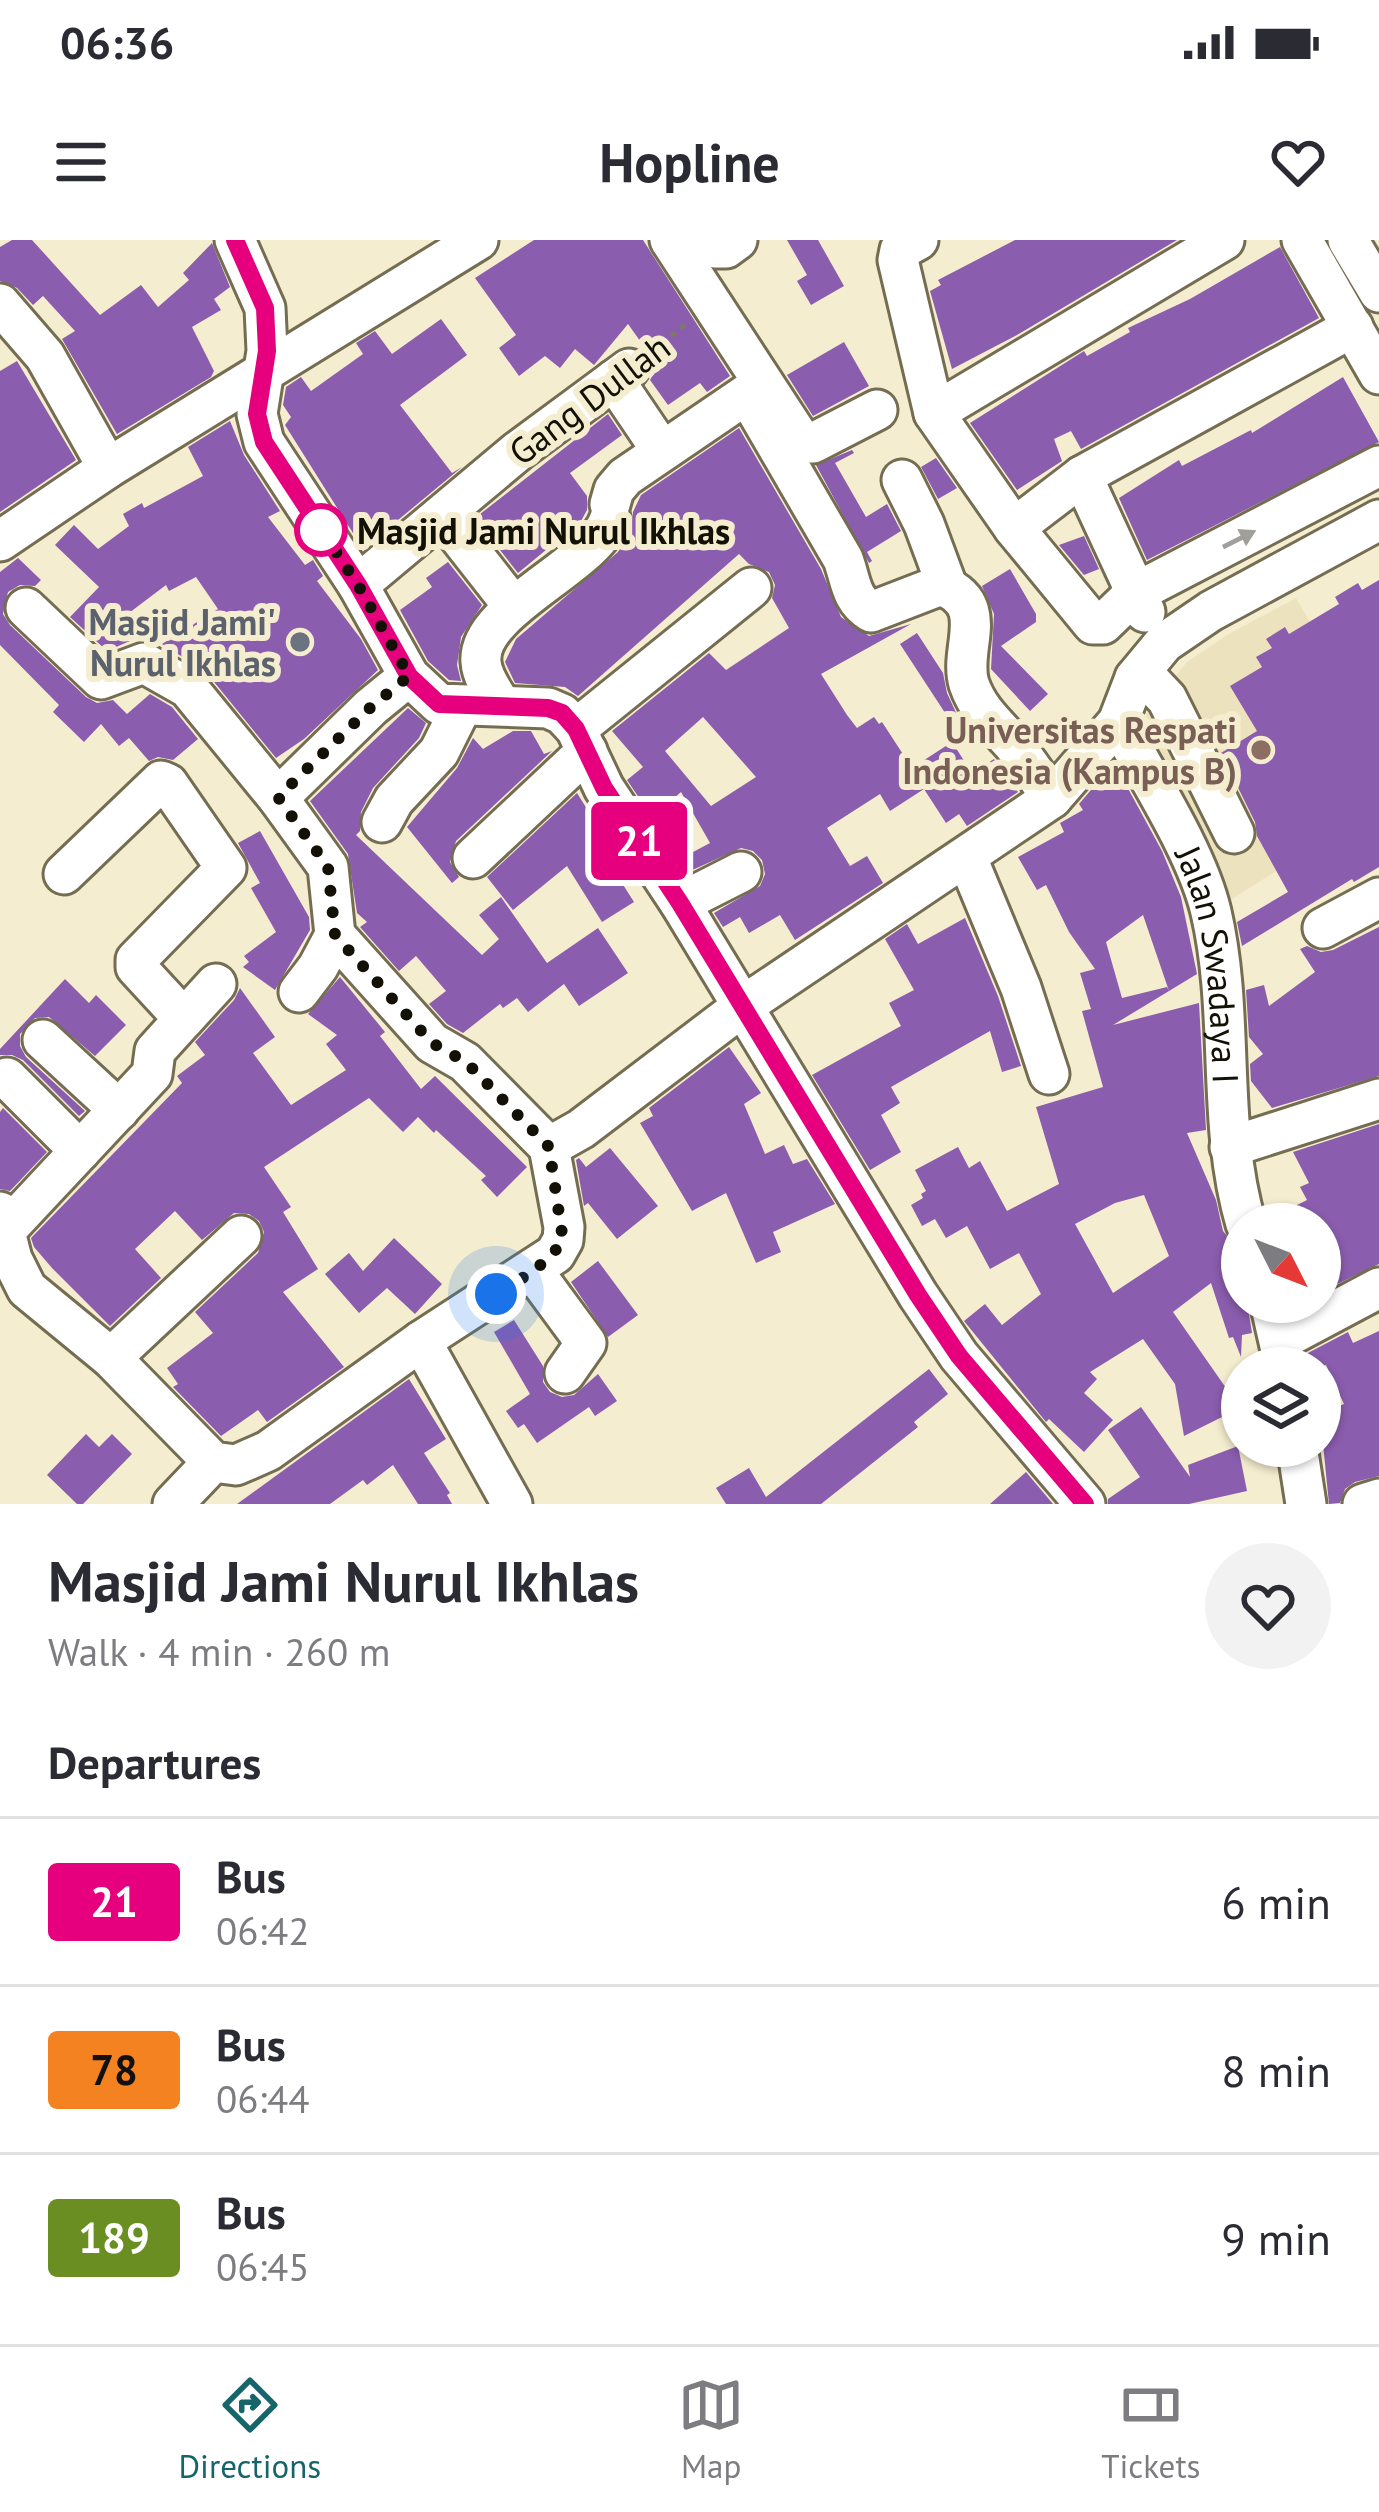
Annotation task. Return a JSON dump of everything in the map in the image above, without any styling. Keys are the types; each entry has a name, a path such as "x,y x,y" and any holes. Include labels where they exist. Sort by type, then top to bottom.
{"street":[{"path":"235,240 265,308 267,351 257,414 264,442 358,585 409,676 439,704 548,708 562,713 582,740 604,788 959,1356 1085,1504"},
{"path":"0,542 108,468 478,240"},
{"path":"670,240 796,450 843,560 849,586 865,609 871,612 932,585 946,586"},
{"path":"704,240 715,248 726,248 736,240"},
{"path":"918,240 900,250 898,260 934,413 1014,528 1093,624 1102,624 1135,593 1379,466"},
{"path":"934,413 1224,240"},
{"path":"1302,240 1379,374"},
{"path":"1348,240 1379,292"},
{"path":"2,309 45,356 108,468"},
{"path":"1014,528 1082,476 1353,327"},
{"path":"621,374 662,451"},
{"name":"Gang Dullah","path":"358,585 518,451 621,374"},
{"path":"382,822 394,800 482,705 480,656 488,638 514,607 607,527 618,483 743,394 752,398 796,450"},
{"path":"796,450 877,410"},
{"path":"1082,476 1135,593 1164,644"},
{"path":"902,480 946,586 967,608 972,621 967,677 978,707 1016,747 1052,798"},
{"path":"442,515 514,607"},
{"path":"549,1147 581,1129 742,1006 1052,798 1118,722 1136,678 1164,644 1210,610 1379,520"},
{"path":"473,858 582,740 751,588"},
{"path":"26,608 101,679 144,663 188,688 278,797 328,867 335,935 299,992"},
{"path":"278,797 409,676"},
{"path":"1136,678 1150,681 1167,699 1234,833"},
{"name":"Jalan Swadaya I","path":"1118,722 1204,885 1218,949 1230,1148 1242,1203"},
{"path":"64,874 158,783 168,784 226,868 136,960 136,967 184,1019"},
{"path":"967,858 1021,988 1049,1074"},
{"path":"680,903 741,872"},
{"path":"1323,928 1379,898"},
{"path":"216,984 155,1051 152,1074 80,1151 3,1221 12,1259 27,1288 111,1358 213,1462 236,1465 268,1451 421,1341 533,1271 563,1240 549,1147 466,1062 432,1043 335,935"},
{"path":"44,1040 118,1110"},
{"path":"7,1078 80,1151"},
{"path":"1230,1148 1379,1099"},
{"path":"111,1358 241,1236"},
{"path":"533,1271 586,1342 566,1373"},
{"path":"1293,1347 1379,1288"},
{"path":"421,1341 512,1504"},
{"path":"173,1504 213,1462"},
{"path":"1300,1467 1306,1504"},
{"path":"1364,1504 1379,1499"}],"path":[{"name":"Gang Dullah","path":"621,374 710,305"}],"shaded area":[{"name":"Universitas Respati Indonesia (Kampus B)","path":"1296,598 1342,676 1379,806 1232,899 1148,764 1137,735 1150,708 1187,662"}],"building":[{"path":"12,240 32,240 100,315 141,285 158,307 189,280 183,273 212,243 230,287 214,299 221,310 192,327 214,371 211,377 117,434 62,339 75,331 43,296 33,305 17,288 0,281 0,247"},
{"path":"534,240 643,240 730,376 707,392 700,383 668,405 650,380 658,366 628,324 594,365 575,349 560,368 545,356 519,376 499,348 516,335 475,278"},
{"path":"787,240 818,240 844,286 811,305 797,281 807,275"},
{"path":"1015,240 1177,240 952,369 930,291 941,285 938,280"},
{"path":"1280,247 1319,318 1081,449 1071,431 1054,439 1062,461 1017,490 970,423 1084,351 1087,356 1130,332 1128,328"},
{"path":"441,319 467,355 400,405 452,473 462,467 363,549 285,425 291,417 283,405 286,387 301,377 311,391 363,354 356,343 375,331 392,354"},
{"path":"844,342 869,386 813,416 787,375"},
{"path":"17,361 76,460 0,512 0,371"},
{"path":"1343,377 1379,442 1147,560 1119,498 1179,460 1182,466 1252,433"},
{"path":"608,414 622,435 570,473 587,496 581,521 518,573 475,518"},
{"path":"230,421 244,455 280,511 268,517 305,565 313,560 323,576 317,581 378,670 304,739 276,758 206,672 162,644 218,609 196,577 169,591 166,585 121,619 139,637 107,651 70,617 99,587 55,545 74,525 98,549 129,526 123,514 203,476 188,447"},
{"path":"739,428 821,569 841,617 869,636 911,624 821,674 847,715 857,728 874,717 882,722 912,768 952,742 972,773 994,759 1018,792 967,826 959,814 946,823 924,789 890,811 880,794 827,828 850,866 867,856 883,883 795,940 780,915 749,933 740,917 723,927 714,913 760,886 765,874 762,860 741,848 688,872 680,859 710,843 681,792 652,817 627,780 643,767 612,731 709,653 726,670 789,628 772,598 775,585 769,572 739,554 578,696 565,687 515,683 505,662 516,639 618,552 641,495","holes":["703,717 756,777 711,806 665,751"]},
{"path":"852,450 835,463 866,517 887,504 901,531 867,552 869,563 816,465"},
{"path":"936,458 957,488 938,499 921,467"},
{"path":"1084,536 1099,569 1084,575 1059,545"},
{"path":"18,558 41,580 8,592 3,614 10,625 86,697 97,703 113,700 127,714 150,694 172,707 198,739 173,760 158,757 149,761 129,738 119,746 101,724 84,742 53,712 59,705 0,645 0,572"},
{"path":"448,562 482,605 461,637 457,665 461,681 449,680 428,661 400,610 432,587 426,578"},
{"path":"1010,569 1036,622 1001,646 1048,694 1030,711 991,669 994,614 982,586"},
{"path":"1379,580 1379,867 1242,946 1237,922 1288,892 1257,836 1255,822 1221,753 1257,731 1230,686 1262,667 1256,657 1272,648 1266,639 1285,627 1289,634 1339,604 1335,597 1358,583 1362,590"},
{"path":"917,633 943,673 958,717 951,722 900,644"},
{"path":"408,708 426,723 419,738 373,788 356,835 482,955 499,939 479,915 501,897 547,963 598,928 628,973 579,1006 564,984 528,1012 517,998 503,1008 500,1004 463,1033 429,1004 446,991 416,956 399,971 360,927 367,922 357,913 348,854 310,801"},
{"path":"513,731 531,731 544,754 552,751 456,841 450,862 459,877 452,883 407,827 457,768 473,738 483,749"},
{"path":"1119,772 1181,897 1197,974 1169,991 1113,1025 1199,1003 1206,1130 1187,1133 1221,1222 1221,1314 1211,1283 1173,1312 1221,1381 1221,1418 1184,1436 1175,1384 1143,1339 1090,1372 1097,1379 1084,1393 1113,1420 1084,1452 1049,1419 1046,1422 964,1321 985,1304 1002,1325 1041,1294 1019,1253 990,1269 967,1226 946,1238 935,1219 922,1226 911,1205 926,1191 915,1170 958,1147 969,1168 980,1161 1007,1211 1059,1184 1036,1107 1103,1087 1082,1011 1091,1009 1080,973 1095,969 1069,932 1046,885 1037,890 1018,857 1064,832 1060,823 1083,810 1079,804 1096,784","holes":["1143,915 1169,991 1167,987 1122,998 1106,942","1144,1195 1169,1256 1113,1293 1075,1224 1115,1203"]},
{"path":"577,793 597,825 589,831 634,902 602,922 567,866 513,910 487,877"},
{"path":"260,831 309,917 310,930 275,990 243,967 249,962 244,956 276,932 251,888 260,883 238,843"},
{"path":"965,918 1021,1066 1002,1072 990,1031 891,1087 900,1103 881,1115 901,1152 870,1170 812,1075 901,1026 889,1003 914,990 885,939 907,924 918,944"},
{"path":"1379,927 1379,1076 1272,1108 1251,1081 1250,1064 1263,1054 1249,1037 1246,990 1264,985 1269,1006 1315,972 1300,949 1333,950"},
{"path":"340,977 385,1032 380,1036 421,1089 435,1076 527,1167 497,1197 481,1180 486,1176 436,1130 434,1133 418,1117 403,1132 369,1098 264,1167 291,1207 283,1212 318,1269 283,1292 344,1367 267,1422 258,1410 221,1436 173,1387 178,1384 167,1368 213,1333 195,1312 258,1253 264,1232 259,1221 249,1214 234,1213 202,1240 175,1211 135,1249 161,1278 110,1326 52,1268 31,1238 182,1083 177,1076 205,1055 195,1042 240,988 275,1037 253,1053 291,1105 346,1070 326,1044 337,1035 308,1014"},
{"path":"65,979 89,1003 96,995 126,1025 95,1056 49,1017 35,1018 20,1034 26,1057 85,1111 79,1116 23,1060 0,1055 0,1049"},
{"path":"729,1047 761,1093 744,1104 765,1154 784,1145 793,1164 807,1159 835,1204 773,1232 781,1252 756,1263 726,1193 692,1211 640,1123 653,1116 649,1108"},
{"path":"3,1108 47,1152 10,1191 0,1189"},
{"path":"1379,1124 1379,1264 1341,1282 1341,1203 1301,1203 1307,1200 1300,1187 1309,1183 1293,1152"},
{"path":"610,1148 658,1206 617,1239 588,1203 584,1206 576,1160 586,1167"},
{"path":"394,1238 442,1284 415,1314 387,1288 359,1313 325,1274 349,1253 363,1271"},
{"path":"598,1261 638,1315 608,1337 571,1282"},
{"path":"514,1320 543,1366 543,1382 550,1392 574,1395 598,1374 617,1401 595,1416 589,1407 537,1443 524,1424 518,1428 506,1411 530,1394 494,1332"},
{"path":"1224,1323 1250,1323 1252,1333 1242,1335 1241,1347 1229,1338"},
{"path":"1379,1331 1379,1476 1355,1482 1345,1489 1340,1503 1329,1504 1325,1467 1341,1467 1341,1347 1319,1347 1348,1332 1353,1343"},
{"path":"929,1369 948,1394 914,1422 918,1427 821,1504 726,1504 716,1488 749,1468 766,1497"},
{"path":"409,1379 446,1439 424,1453 452,1504 418,1504 393,1465 330,1504 237,1504"},
{"path":"1141,1407 1190,1477 1188,1465 1221,1452 1221,1467 1242,1467 1247,1491 1189,1504 1108,1504 1108,1499 1140,1477 1108,1430"},
{"path":"86,1434 99,1447 112,1434 132,1454 83,1504 77,1504 47,1475"},
{"path":"1026,1472 1053,1504 990,1504"}],"bus line":[{"name":"21","path":"235,240 265,308 267,351 257,414 264,442 358,585 409,676 439,704 548,708 562,713 576,729 604,788 680,903 918,1295 959,1356 1085,1504"}],"place":[{"name":"Masjid Jami Nurul Ikhlas","path":"321,530"},
{"name":"Masjid Jami' Nurul Ikhlas","path":"300,642"},
{"name":"Universitas Respati Indonesia (Kampus B)","path":"1261,750"}],"route":[{"path":"321,530 311,514 409,676 278,797 328,867 335,935 432,1043 466,1062 549,1147 563,1240 533,1271 496,1294"}]}
